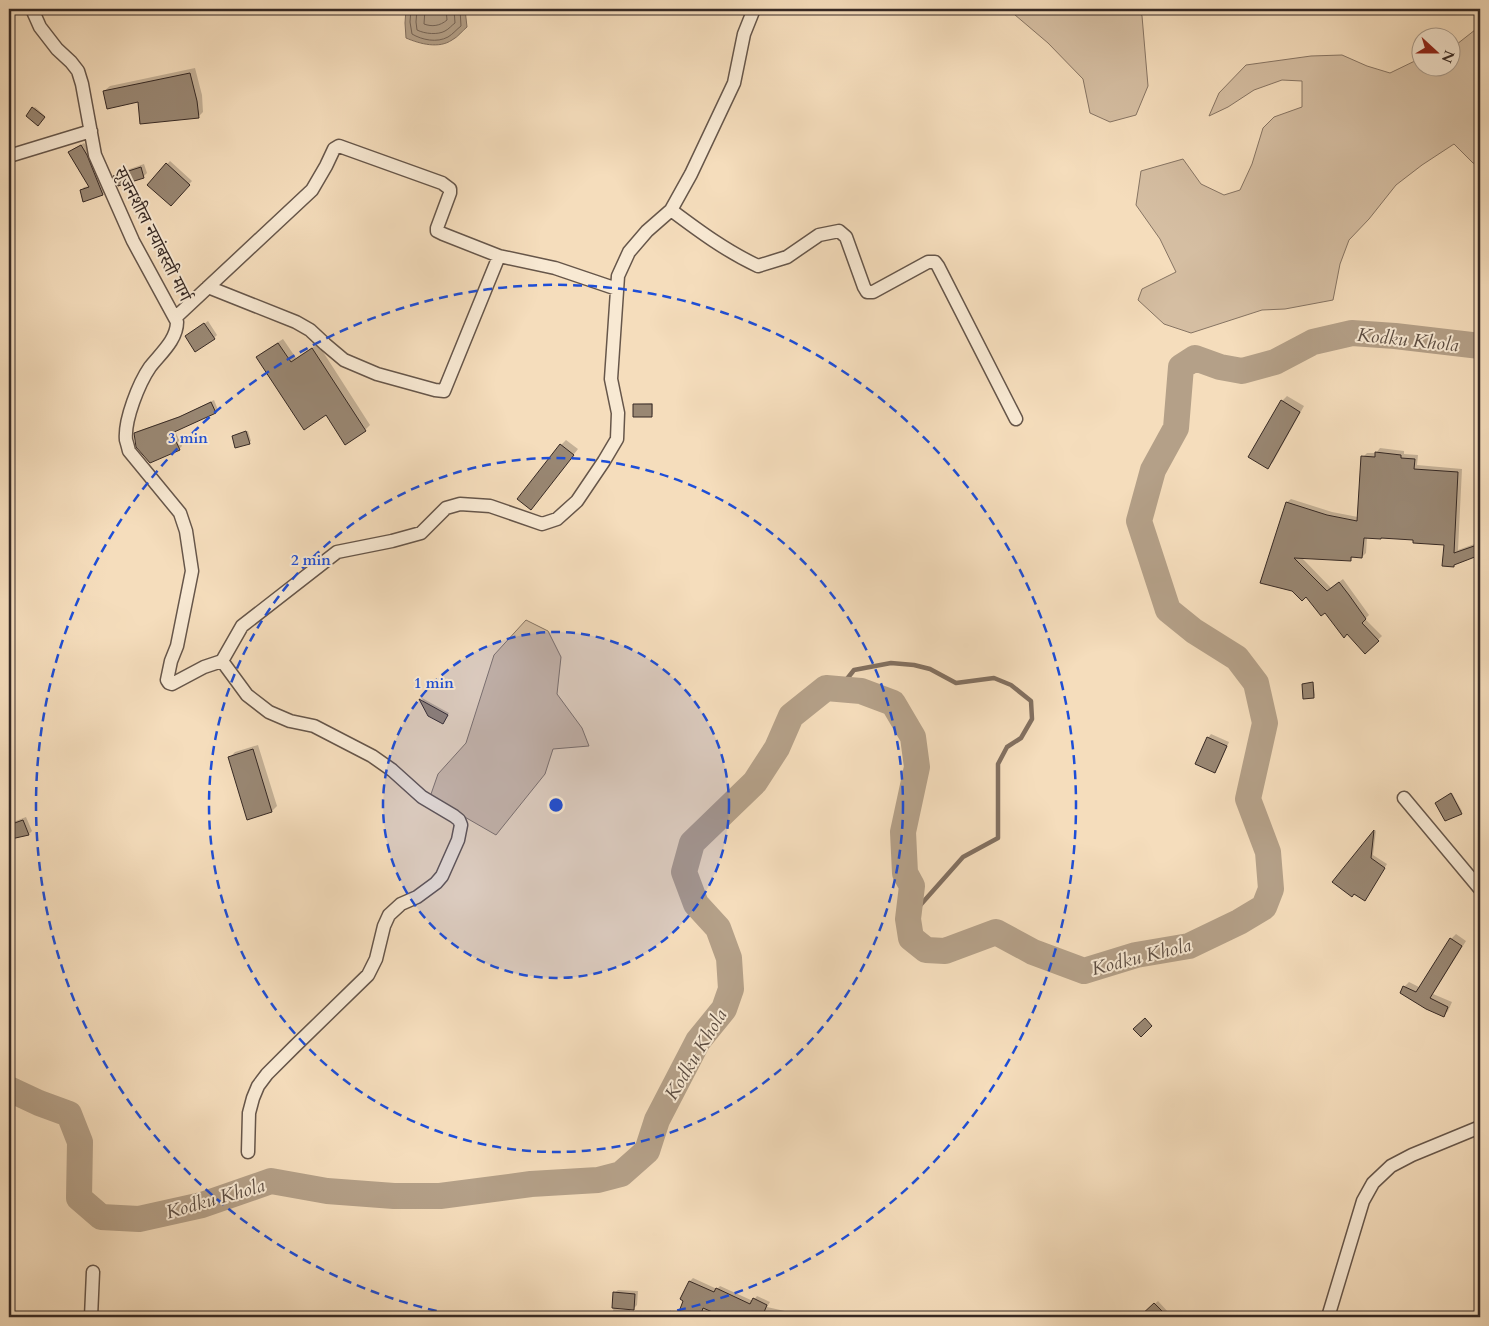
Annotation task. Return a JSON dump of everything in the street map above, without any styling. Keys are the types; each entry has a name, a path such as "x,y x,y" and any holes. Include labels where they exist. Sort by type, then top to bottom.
{"street":[{"name":"सृजनशील नयांबस्ती मार्ग","path":"32,9 40,27 57,49 78,71 95,156 133,241 175,318 177,328 174,336 149,370 137,394 128,422 126,439 129,451 180,513 186,531 192,571 177,646 171,661 167,680 172,684 204,667 222,661"},
{"path":"248,1152 249,1113 258,1086 267,1074 368,975 376,959 384,926 389,915 401,904 417,897 442,876 458,840 460,825 459,820 454,816 422,797 392,770 372,756 314,726 290,721 269,712 247,694 222,661 242,626 337,552 392,541 422,532 446,508 460,504 490,506 542,524 557,519 577,501 616,439 618,413 611,379 618,276 629,252 647,231 671,210 691,174 734,83 744,34 754,9"},
{"path":"9,156 91,131"},
{"path":"175,318 312,190 334,149 339,146 442,183 450,189 437,231 500,256 555,268 617,289"},
{"path":"671,210 710,239 758,266 787,257 818,235 839,231 846,237 867,292 873,292 928,262 935,262 1016,420"},
{"path":"208,287 296,322 310,330 344,360 377,374 444,391 500,256"},
{"path":"1404,798 1480,890"},
{"path":"1328,1317 1363,1202 1373,1183 1391,1166 1412,1155 1480,1127"},
{"path":"91,1317 94,1272"}],"shaded area":[{"path":"1008,9 1139,9 1142,16 1148,86 1136,115 1110,122 1090,113 1083,79 1048,43"},
{"path":"1480,26 1480,166 1473,163 1454,144 1396,185 1369,219 1349,240 1340,264 1333,300 1285,309 1262,310 1191,333 1164,324 1138,300 1142,289 1176,272 1160,239 1136,205 1141,171 1183,159 1201,184 1224,195 1240,190 1252,164 1263,128 1274,117 1302,107 1302,81 1282,80 1254,90 1228,107 1209,116 1219,93 1246,65 1311,56 1342,55 1367,66 1390,73 1412,62 1412,78 1462,78 1462,40"},
{"path":"526,620 548,631 561,657 557,694 582,728 589,746 553,749 545,774 496,835 430,797 438,774 466,743 494,655"}],"water":[{"path":"406,9 465,9 467,27 447,43 429,45 417,42 406,38"}],"building":[{"path":"190,73 199,118 140,124 138,102 107,109 103,91"},
{"path":"32,107 45,117 38,126 26,116"},
{"path":"81,145 103,195 83,202 80,190 89,187 68,152"},
{"path":"166,163 190,185 171,206 147,185"},
{"path":"141,167 144,178 118,186 113,176"},
{"path":"204,323 215,339 195,352 185,336"},
{"path":"278,343 291,362 312,348 366,431 345,445 326,415 304,430 256,357"},
{"path":"1281,400 1300,412 1268,469 1248,457"},
{"path":"211,402 216,413 172,433 180,450 150,463 136,447 134,433 179,417"},
{"path":"633,404 652,404 652,417 633,417"},
{"path":"246,431 250,444 235,448 232,436"},
{"path":"560,444 574,455 531,510 517,499"},
{"path":"1375,452 1401,455 1401,458 1415,459 1414,469 1458,472 1454,553 1477,545 1480,555 1454,565 1454,567 1442,566 1444,545 1413,543 1413,540 1364,538 1362,558 1351,557 1351,561 1294,558 1327,591 1339,582 1349,595 1366,619 1362,623 1379,641 1365,654 1347,634 1344,638 1325,613 1321,616 1306,597 1302,601 1292,591 1260,583 1286,502 1327,515 1357,521 1361,456 1375,457"},
{"path":"1313,682 1314,698 1303,699 1302,684"},
{"path":"419,699 448,715 443,724 428,716"},
{"path":"1207,737 1227,746 1215,773 1195,764"},
{"path":"253,749 272,812 247,820 228,757"},
{"path":"1451,793 1462,814 1445,821 1435,803"},
{"path":"23,820 29,835 11,839 9,825"},
{"path":"1374,830 1371,858 1385,868 1365,901 1354,894 1352,897 1332,882"},
{"path":"1450,938 1462,946 1430,998 1448,1007 1444,1017 1426,1009 1400,993 1403,986 1416,992"},
{"path":"1145,1018 1152,1026 1141,1037 1133,1029"},
{"path":"689,1281 714,1292 716,1288 750,1304 753,1298 767,1305 762,1317 724,1317 703,1308 700,1317 677,1317 683,1301 680,1299"},
{"path":"613,1292 635,1294 634,1310 612,1308"},
{"path":"1154,1303 1168,1317 1139,1317"}],"waterway":[{"name":"Kodku Khola","path":"9,1089 69,1114 80,1142 79,1198 101,1217 139,1219 202,1205 271,1181 327,1191 394,1196 440,1196 531,1184 598,1180 621,1174 647,1151 657,1120 698,1041 724,1009 731,989 729,958 718,928 696,904 684,872 692,843 755,782 777,748 791,716 826,688 861,691 893,703 913,737 917,767 903,832 905,873 912,886 908,919 911,938 926,950 945,951 996,932 1033,952 1084,971 1136,955 1189,946 1239,922 1264,907 1271,889 1268,852 1248,799 1265,723 1256,683 1237,658 1194,631 1168,610 1139,521 1153,470 1176,428 1181,367 1195,358 1220,367 1242,371 1275,362 1313,342 1352,333 1480,346"},
{"path":"839,689 854,670 891,663 914,665 930,669 956,683 994,678 1011,685 1031,701 1032,719 1021,738 1007,747 998,764 998,838 963,857 908,919"}]}
